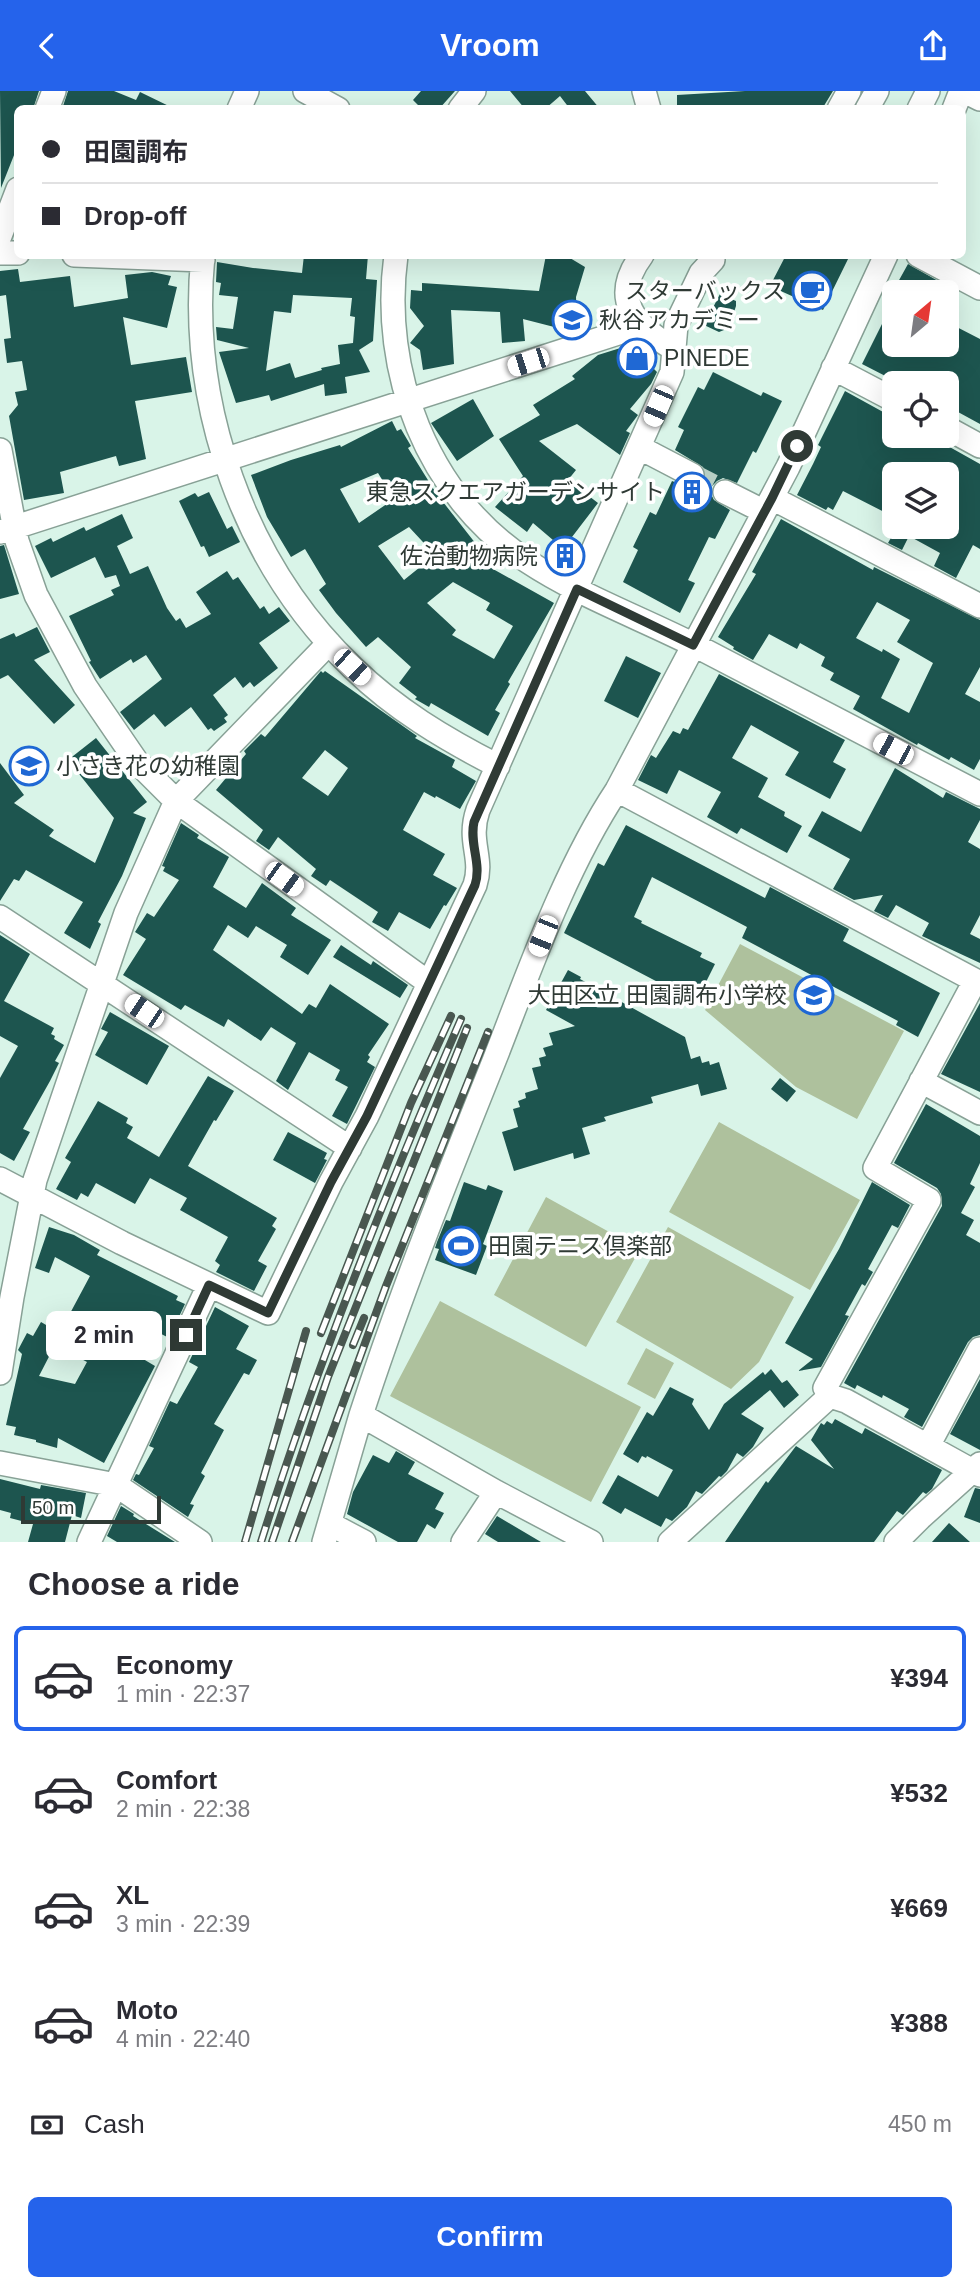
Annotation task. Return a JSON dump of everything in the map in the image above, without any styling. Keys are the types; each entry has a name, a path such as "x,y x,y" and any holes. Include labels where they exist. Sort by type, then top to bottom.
{"street":[{"path":"305,91 331,105"},
{"path":"463,105 474,91"},
{"path":"963,91 980,100"},
{"path":"0,236 14,199"},
{"path":"203,259 200,317 209,395 225,460 240,503 257,537 292,596 328,643 352,667 430,729 498,766"},
{"path":"396,259 393,294 395,343 407,401 433,458 451,487 472,513 498,538 525,560 577,589 693,645 980,794"},
{"path":"631,259 628,292 632,313 640,326 674,349"},
{"path":"0,1179 268,1313 350,1148 479,874 472,829 478,810 672,372 676,325 701,273 712,259"},
{"path":"364,1542 327,1533 360,1415 416,1257 543,936 599,817 617,790 766,503 884,259"},
{"path":"926,259 980,288"},
{"path":"7,529 640,326"},
{"path":"832,368 882,394"},
{"path":"959,435 980,446"},
{"path":"0,450 7,529 36,595 74,668 137,762 176,801 429,983"},
{"path":"648,452 692,475"},
{"path":"725,492 766,503 980,606"},
{"path":"0,1373 32,1195 126,913 176,801 192,781 328,643"},
{"path":"617,790 978,982 875,1168 929,1200 825,1388 830,1396 846,1401 977,1470 928,1509 896,1542"},
{"path":"0,917 350,1148"},
{"path":"921,1081 980,1113"},
{"path":"89,1542 209,1285"},
{"path":"928,1446 980,1349"},
{"path":"670,1542 830,1396"},
{"path":"360,1415 590,1542"},
{"path":"0,1463 116,1485 200,1542"},
{"path":"463,1542 496,1492"}],"green space":[{"path":"740,944 904,1031 857,1119 796,1087 705,1010"},
{"path":"719,1122 860,1200 810,1290 669,1212"},
{"path":"546,1197 640,1249 586,1347 494,1295"},
{"path":"668,1227 794,1297 759,1362 731,1389 616,1322"},
{"path":"440,1301 641,1407 591,1502 390,1396"},
{"path":"646,1348 674,1363 655,1399 627,1384"}],"building":[{"path":"0,91 39,91 34,105 14,105 14,155 1,188"},
{"path":"68,91 114,91 136,100 140,92 167,105 63,105"},
{"path":"421,91 455,91 443,105 418,105 413,100"},
{"path":"510,91 585,91 597,105 567,105 560,96 550,105 522,105"},
{"path":"745,91 833,91 824,105 677,105 677,95"},
{"path":"304,259 368,259 366,279 377,280 373,341 359,350 370,372 345,377 347,393 325,396 324,384 271,401 269,395 236,403 219,352 249,348 217,340 216,327 233,329 238,297 219,295 221,283 216,282 217,262 302,273","holes":["293,295 352,298 350,316 355,317 353,343 338,345 340,364 295,378 290,363 266,371 274,311 291,313"]},
{"path":"545,259 572,259 585,267 576,297 577,324 562,329 523,319 525,341 502,343 500,312 451,310 454,364 423,370 420,350 410,343 424,326 410,308 411,290 422,291 422,283 539,291"},
{"path":"784,259 848,259 823,310 774,288 776,284 772,282"},
{"path":"908,264 936,280 899,280"},
{"path":"18,269 20,282 70,276 74,307 128,298 125,275 152,272 171,276 168,285 177,287 167,328 123,317 131,365 186,357 192,392 135,401 146,459 119,466 116,456 60,472 64,493 24,500 9,416 18,405 15,392 27,390 22,361 7,363 4,339 11,338 6,295 0,296 0,271"},
{"path":"720,294 736,301 736,306 730,324 719,332 704,325"},
{"path":"882,324 882,357 959,357 959,328 980,339 980,424 959,413 959,371 882,371 882,374 862,364"},
{"path":"630,345 657,372 651,384 630,409 638,415 626,431 630,433 620,455 577,424 539,441 576,470 568,480 598,503 572,537 581,543 569,568 554,561 560,546 533,523 527,532 495,507 523,476 499,439 540,415 533,405 575,379 572,376 598,355"},
{"name":"東急スクエアガーデンサイト","path":"713,372 761,396 763,392 782,401 756,453 753,451 737,483 723,478 712,486 711,494 714,500 730,510 715,539 709,537 688,580 695,583 680,613 623,582 638,550 633,547 650,512 656,515 672,481 692,489 705,481 703,467 675,450 684,430 678,427 698,387 704,390"},
{"path":"845,391 882,411 882,448 951,448 980,464 980,549 973,545 956,578 934,566 940,553 914,539 959,539 959,462 882,462 882,511 843,491 833,510 828,507 826,510 797,495 821,447 818,445"},
{"path":"473,399 494,436 457,461 431,423"},
{"path":"392,421 397,431 401,429 411,446 408,448 436,493 476,544 499,557 493,569 554,603 508,682 510,684 495,710 500,713 488,736 431,703 429,707 415,699 417,697 399,683 411,667 378,637 366,647 319,590 326,584 305,549 291,557 267,517 251,475 291,460 340,445 341,447","holes":["378,473 394,499 359,523 340,489","409,527 435,555 404,580 378,546","453,582 490,603 486,610 513,626 494,659 452,635 456,630 427,603"]},
{"path":"209,492 227,529 232,526 240,542 209,557 204,546 201,547 179,501 195,493 198,497"},
{"path":"122,514 133,538 117,546 130,574 148,566 167,608 176,621 180,618 186,628 211,614 196,592 227,571 233,580 238,577 260,609 264,606 269,614 279,607 290,621 259,643 278,668 254,687 250,682 243,688 235,677 213,695 228,715 224,718 227,722 214,731 211,728 208,730 191,707 165,727 154,714 134,730 120,712 162,679 146,655 133,663 131,659 100,679 89,662 91,661 69,616 114,595 111,590 120,586 116,575 105,578 95,557 51,578 35,546 51,538 53,542 84,527 86,531"},
{"path":"781,519 873,570 874,567 980,620 980,667 965,694 980,702 980,759 974,770 951,757 949,760 918,743 917,745 853,709 860,696 830,680 834,673 821,666 825,657 800,643 797,649 769,634 753,660 718,637 756,574 752,572","holes":["877,602 910,620 897,642 933,663 909,713 881,698 900,659 856,638"]},
{"path":"890,539 908,539 902,550 888,543"},
{"path":"4,545 19,594 0,599 0,546"},
{"path":"37,627 50,652 34,660 75,705 54,724 8,675 0,679 0,639 14,633 16,637"},
{"path":"626,656 661,673 638,718 604,701"},
{"path":"321,671 325,671 417,736 415,738 455,760 452,767 476,781 460,809 424,792 403,830 445,854 433,875 457,888 430,929 399,912 388,931 372,922 378,912 330,880 326,886 311,876 316,869 278,837 269,850 256,841 263,830 216,790 246,754 244,751 261,734 265,737","holes":["325,750 348,768 328,796 302,778"]},
{"path":"719,674 845,740 833,762 846,769 830,799 785,775 799,752 751,725 732,758 768,778 758,797 785,812 784,816 802,826 787,853 741,828 737,834 707,817 721,792 679,770 667,794 638,780 651,755 656,758 673,731 680,734 683,728 688,730"},
{"path":"96,738 147,802 133,813 146,818 122,876 98,922 101,924 90,949 64,933 83,902 26,870 19,881 14,879 0,901 0,763 24,795 14,803 54,830 49,836 95,863 114,818 68,760"},
{"path":"895,768 943,798 946,792 980,809 980,820 968,842 980,849 980,915 970,934 980,939 980,963 922,936 929,923 896,905 888,918 874,911 883,895 854,900 833,889 850,859 808,836 822,811 861,832"},
{"path":"181,823 199,835 197,838 229,857 213,887 246,908 262,883 296,908 291,915 331,940 308,975 280,957 287,945 256,926 248,938 228,925 213,950 302,1014 309,1004 316,1008 330,984 389,1024 368,1055 370,1057 367,1062 375,1067 347,1124 332,1116 348,1087 335,1080 340,1070 309,1052 288,1090 276,1081 296,1043 271,1027 261,1041 228,1019 224,1027 185,1005 181,1010 123,975 146,939 135,932 147,913 154,917 179,880 163,871 165,867 162,866"},
{"path":"626,825 765,898 770,887 849,929 843,941 940,993 918,1037 896,1025 898,1021 742,938 747,927 652,877 634,917 702,953 700,957 715,964 696,1002 564,933 598,863 604,866"},
{"path":"0,935 30,954 4,1001 54,1028 51,1034 64,1045 55,1061 59,1063 23,1129 30,1132 14,1161 0,1153 0,1078 18,1046 0,1036"},
{"path":"341,945 371,965 373,961 408,985 400,998 333,957"},
{"path":"568,970 685,1037 691,1059 700,1056 702,1063 709,1061 710,1065 719,1062 727,1089 701,1096 698,1084 651,1097 653,1103 604,1117 606,1121 582,1128 590,1154 574,1159 573,1153 514,1171 502,1132 518,1127 513,1109 520,1107 518,1101 526,1098 525,1093 538,1089 532,1068 541,1066 539,1058 546,1056 543,1048 553,1045 549,1033 575,1026 546,1010"},
{"path":"980,1003 980,1092 941,1074"},
{"path":"110,1012 169,1046 147,1085 95,1055 108,1032 101,1029"},
{"path":"208,1076 234,1091 188,1166 277,1218 272,1226 276,1229 258,1261 267,1266 254,1291 216,1272 220,1265 215,1261 228,1237 180,1210 187,1198 150,1178 135,1204 96,1183 88,1197 81,1193 77,1200 56,1189 71,1162 65,1158 98,1101 128,1118 126,1123 133,1127 127,1138 159,1157"},
{"path":"780,1078 796,1091 787,1102 771,1089"},
{"path":"926,1104 980,1136 980,1163 970,1184 975,1187 961,1213 974,1220 966,1235 980,1243 980,1335 968,1342 922,1427 904,1417 909,1409 883,1395 882,1398 857,1385 855,1389 844,1383 942,1206 941,1194 937,1188 894,1163"},
{"path":"288,1132 327,1153 324,1159 327,1160 315,1183 273,1160"},
{"path":"464,1182 486,1190 488,1185 503,1191 483,1244 487,1246 476,1275 435,1260 439,1249 435,1248 437,1242 446,1220 450,1221"},
{"path":"872,1182 910,1205 898,1228 892,1225 868,1269 873,1272 865,1286 862,1284 845,1315 849,1316 821,1367 798,1371 813,1359 785,1343 839,1249"},
{"path":"49,1227 74,1235 100,1250 97,1255 178,1296 176,1300 185,1304 169,1338 142,1324 128,1350 155,1366 104,1463 58,1438 57,1448 14,1435 16,1427 6,1425 22,1354 18,1350 27,1333 33,1336 41,1322 58,1332 90,1276 55,1257 49,1273 35,1268","holes":["55,1345 87,1362 75,1384 39,1376"]},
{"path":"215,1307 249,1326 236,1349 257,1360 249,1375 244,1373 214,1424 224,1430 201,1473 205,1476 190,1504 194,1505 188,1517 133,1480 136,1474 139,1475 154,1448 149,1446 170,1401 177,1404 198,1367 189,1362"},
{"path":"771,1369 782,1383 787,1380 799,1395 784,1408 770,1390 741,1414 764,1428 753,1447 743,1457 737,1453 727,1471 702,1494 696,1491 687,1507 672,1521 666,1518 661,1527 625,1508 621,1514 602,1503 618,1475 658,1497 673,1470 647,1456 642,1456 638,1463 623,1454 647,1412 653,1416 670,1387 694,1399 692,1404 709,1430 724,1404 763,1372 765,1375"},
{"path":"980,1379 980,1450 950,1434"},
{"path":"835,1419 862,1434 865,1428 942,1470 932,1489 926,1494 923,1492 903,1515 897,1511 874,1542 725,1542 766,1481 768,1483 796,1446 834,1469 811,1440 821,1423 824,1425 827,1421 832,1424"},
{"path":"396,1451 415,1462 408,1474 444,1493 435,1509 444,1513 435,1529 427,1524 417,1542 398,1542 347,1514 353,1492 373,1455 389,1463"},
{"path":"0,1479 40,1489 41,1485 86,1493 81,1518 72,1515 65,1542 28,1542 33,1524 10,1518 11,1513 0,1510"},
{"path":"975,1488 980,1489 980,1523 964,1517"},
{"path":"121,1506 175,1542 117,1542 107,1536"},
{"path":"497,1516 541,1542 498,1542 485,1534"},
{"path":"949,1523 970,1542 932,1542"}],"tunnel":[{"path":"692,475 725,492"}],"railway":[{"path":"321,1333 411,1103 451,1016"},
{"path":"261,1542 305,1409 354,1278 461,1019"},
{"path":"272,1542 328,1377 467,1028"},
{"path":"292,1542 386,1286 488,1032"},
{"path":"353,1345 364,1318"},
{"path":"245,1542 306,1331"}],"place":[{"name":"スターバックス","path":"812,291"},
{"name":"秋谷アカデミー","path":"572,320"},
{"name":"PINEDE","path":"637,358"},
{"name":"東急スクエアガーデンサイト","path":"692,492"},
{"name":"佐治動物病院","path":"565,556"},
{"name":"小さき花の幼稚園","path":"29,766"},
{"name":"大田区立 田園調布小学校","path":"814,995"},
{"name":"田園テニス倶楽部","path":"461,1246"}],"route":[{"path":"186,1335 209,1285 268,1313 331,1182 367,1116 475,885 479,874 472,829 478,810 577,589 693,645 797,446"}]}
